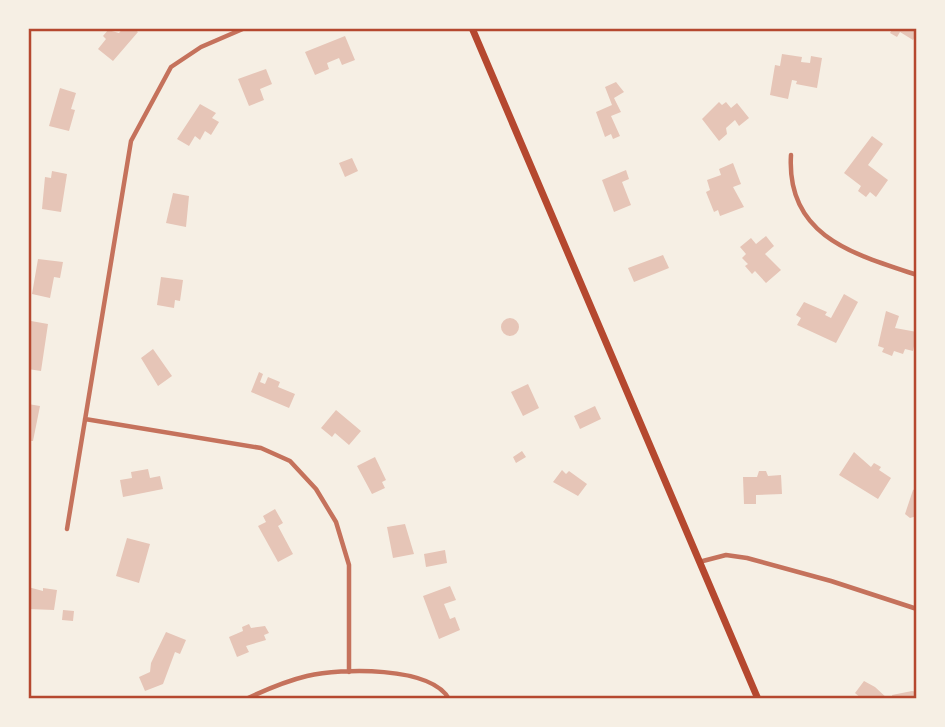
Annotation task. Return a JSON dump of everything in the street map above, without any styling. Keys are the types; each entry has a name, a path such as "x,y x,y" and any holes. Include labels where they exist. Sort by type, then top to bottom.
{"main road":[{"path":"472,28 758,699"}],"street":[{"path":"68,529 131,141 171,67 201,47 245,28"},
{"path":"791,155 789,178 796,203 814,226 857,256 917,275"},
{"path":"85,419 261,448 290,461 316,489 336,522 349,565 349,672"},
{"path":"699,562 726,555 747,558 917,609"},
{"path":"246,699 308,676 349,672 419,677 443,687 449,699"}],"building":[{"path":"123,28 133,28 138,32 113,61 98,49 106,39 103,36 108,30 119,33"},
{"path":"893,28 917,28 917,33 913,40 900,32 897,37 890,33"},
{"path":"345,36 355,60 342,65 339,58 327,63 329,69 315,75 305,52"},
{"path":"782,54 802,57 801,62 810,63 811,56 822,58 817,88 796,84 797,81 792,80 788,99 770,95 775,65 780,66"},
{"path":"266,69 272,84 260,89 264,100 249,106 238,79"},
{"path":"616,82 624,92 614,98 621,112 611,116 620,136 613,139 611,134 605,137 596,112 612,105 605,87"},
{"path":"60,88 76,93 69,131 49,126"},
{"path":"719,102 722,105 726,102 731,108 737,103 749,118 739,126 735,120 726,128 727,134 719,141 702,119"},
{"path":"200,104 216,113 212,118 219,122 211,135 205,131 200,140 195,136 189,146 177,139"},
{"path":"872,136 883,144 868,165 888,180 876,197 870,192 866,197 858,191 861,186 844,173"},
{"path":"352,158 358,171 345,177 339,163"},
{"path":"733,163 741,184 733,187 744,207 720,216 718,210 714,212 706,192 710,190 707,180 721,175 719,169"},
{"path":"626,170 629,179 622,182 631,205 614,212 602,180"},
{"path":"52,171 67,174 61,212 42,209 45,177 51,178"},
{"path":"173,193 189,196 186,227 166,223"},
{"path":"766,236 774,246 765,254 781,270 766,283 755,271 752,274 745,266 748,264 742,258 746,254 740,247 751,238 756,244"},
{"path":"663,255 669,268 634,282 628,268"},
{"path":"38,259 63,262 60,278 54,277 50,298 32,294"},
{"path":"161,277 183,280 180,301 175,300 174,308 157,305"},
{"path":"844,294 858,302 836,343 797,325 801,318 796,315 804,302 827,312 825,315 831,318"},
{"path":"886,311 899,316 895,328 917,332 913,351 905,349 903,354 894,351 892,356 882,352 884,348 878,346"},
{"path":"510,318 516,321 519,327 516,333 510,336 504,333 501,327 504,321"},
{"path":"31,321 48,324 41,371 28,369"},
{"path":"153,349 172,376 158,386 141,358"},
{"path":"259,372 263,374 260,382 265,384 268,377 280,382 278,387 295,394 289,408 251,392"},
{"path":"528,384 539,408 523,416 511,392"},
{"path":"28,404 40,406 33,441 28,441"},
{"path":"595,406 601,419 580,429 574,416"},
{"path":"336,410 361,431 349,445 335,433 332,437 321,428"},
{"path":"522,451 526,457 516,463 513,457"},
{"path":"854,452 871,467 874,463 881,467 879,470 891,478 878,499 839,475"},
{"path":"375,457 386,480 382,482 385,488 372,494 357,466"},
{"path":"148,469 150,478 160,476 163,489 123,497 120,480 132,478 131,472"},
{"path":"562,470 566,474 569,471 587,484 578,496 553,482"},
{"path":"759,471 766,471 768,476 781,475 782,494 756,495 756,504 744,504 743,477 757,477"},
{"path":"917,488 917,516 910,518 905,514 913,490"},
{"path":"275,509 283,523 278,526 293,554 278,562 258,526 266,522 263,516"},
{"path":"405,524 414,554 393,558 387,527"},
{"path":"127,538 150,544 139,583 116,576"},
{"path":"445,550 447,563 426,567 424,554"},
{"path":"450,586 456,600 444,604 450,619 455,617 460,630 439,639 423,596"},
{"path":"28,587 43,591 43,588 57,590 54,610 28,609"},
{"path":"63,610 74,611 73,621 62,620"},
{"path":"249,624 251,628 265,626 269,633 264,635 266,640 246,646 249,652 237,657 229,637 243,631 242,627"},
{"path":"166,632 186,640 180,654 175,652 163,684 145,691 139,677 150,672 151,663"},
{"path":"864,681 888,699 862,699 855,693"},
{"path":"917,692 917,699 893,699 892,695"}]}
